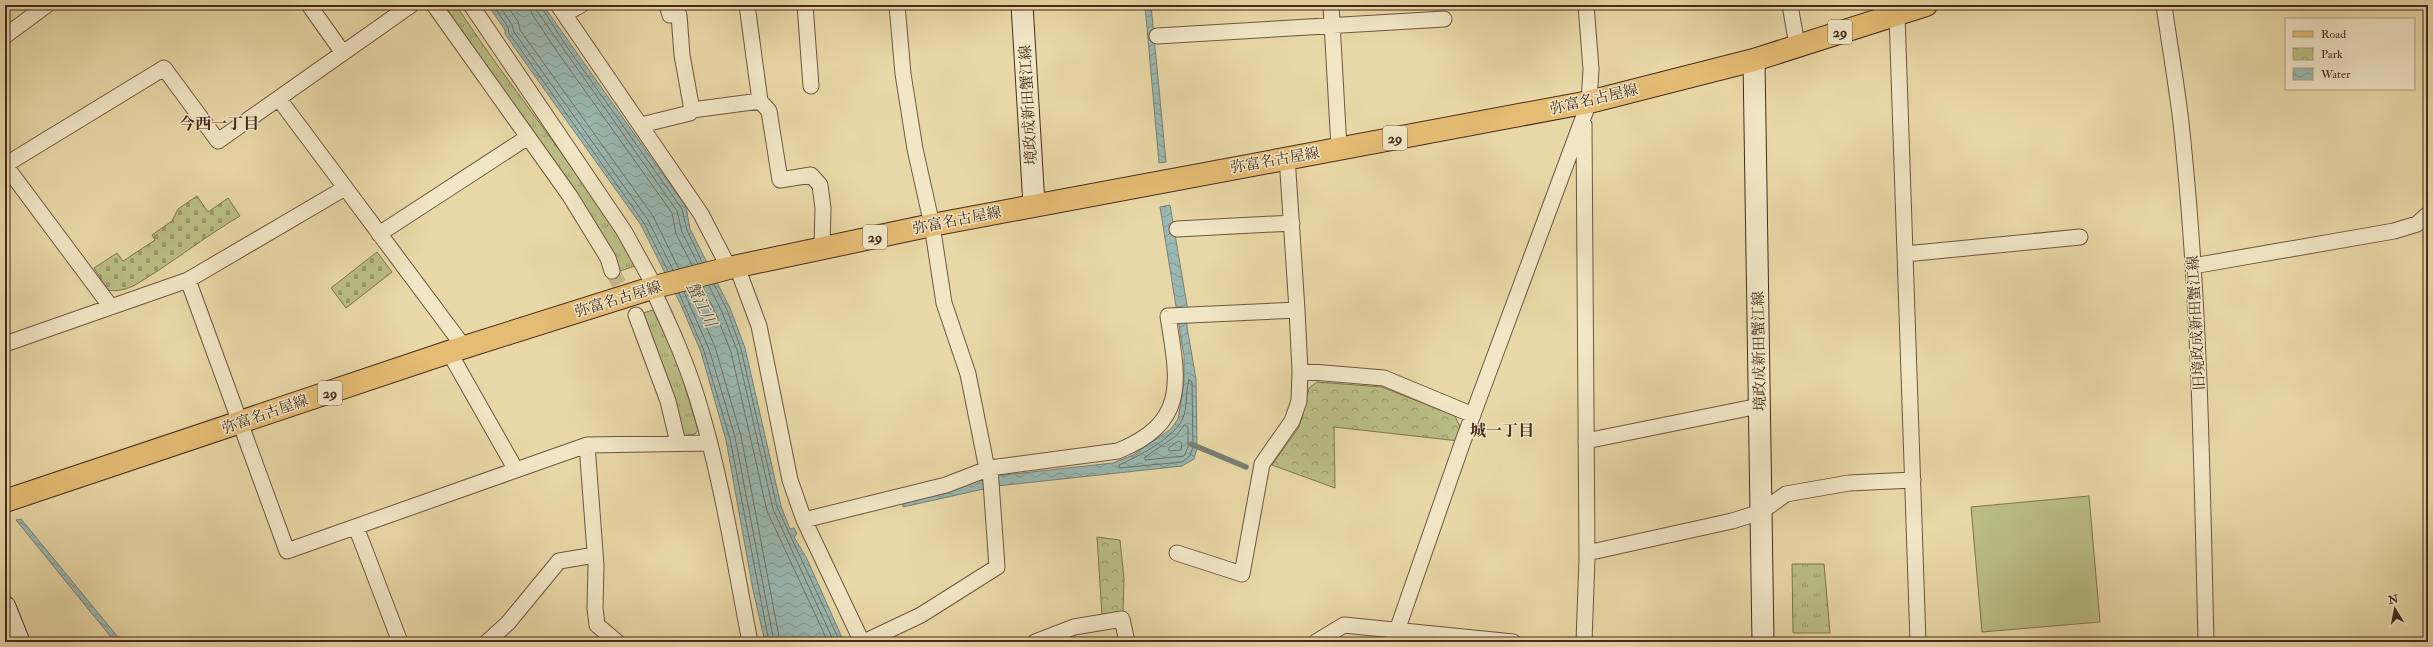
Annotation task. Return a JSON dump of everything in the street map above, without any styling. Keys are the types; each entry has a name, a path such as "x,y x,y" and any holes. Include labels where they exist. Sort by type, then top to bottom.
{"main road":[{"name":"境政成新田蟹江線","path":"1022,5 1034,205"},
{"name":"弥富名古屋線","path":"5,501 456,350 654,287 822,248 1034,205 1287,157 1586,109 1754,60 1926,5"},
{"name":"境政成新田蟹江線","path":"1754,60 1763,642"},
{"path":"5,607 19,642"}],"street":[{"path":"5,36 46,5"},
{"path":"309,5 343,53"},
{"path":"111,307 5,165 164,68 218,141 411,5"},
{"path":"434,5 570,196 608,258 612,271"},
{"path":"471,5 624,231 654,287 682,353 710,442 750,642"},
{"path":"581,5 561,10 701,214 728,269 759,326 790,480 804,520 863,642 921,615 997,567 989,471 968,374 944,304 932,225 915,149 903,74 897,5"},
{"path":"667,5 670,15 678,16 692,110"},
{"path":"747,5 760,101 769,111 780,180 811,175 820,185 822,248"},
{"path":"805,5 811,86"},
{"path":"1331,5 1339,148"},
{"path":"1584,642 1587,552 1586,109 1591,70 1586,5"},
{"path":"1790,5 1797,46"},
{"name":"旧境政成新田蟹江線","path":"2164,5 2183,141 2193,266 2202,458 2206,642"},
{"path":"1897,15 1918,642"},
{"path":"1157,36 1444,19"},
{"path":"279,99 379,234 456,350 516,470"},
{"path":"641,125 690,113 692,110 760,101"},
{"path":"1395,636 1473,415 1586,109"},
{"path":"379,234 528,136"},
{"path":"1177,553 1242,574 1262,464 1292,421 1299,401 1300,371 1297,310 1287,157"},
{"path":"5,344 188,280 345,188"},
{"path":"2193,266 2394,232 2417,224 2428,214"},
{"path":"1177,229 1292,223"},
{"path":"1905,254 2080,237"},
{"path":"188,280 288,551 586,445 710,442"},
{"path":"804,520 946,485 989,471 1118,450 1148,435 1160,426 1172,406 1176,383 1175,359 1168,316 1297,310"},
{"path":"636,315 668,401 678,443"},
{"path":"1300,371 1384,378 1473,415"},
{"path":"1586,441 1760,406"},
{"path":"586,445 595,555 595,608 597,625 618,642"},
{"path":"1587,552 1732,522 1761,512 1786,494 1849,483 1913,480"},
{"path":"356,527 400,642"},
{"path":"487,642 508,623 558,561 595,555"},
{"path":"1035,642 1074,627 1122,619 1127,642"},
{"path":"1316,642 1344,625 1395,636 1513,642"}],"green space":[{"path":"442,5 456,5 614,229 635,266 617,272"},
{"path":"197,196 208,212 228,198 240,216 135,285 122,290 108,290 94,268 117,253 123,261 155,240 152,235 172,221 178,209"},
{"path":"377,252 392,272 346,308 331,288"},
{"path":"653,310 676,357 698,430 695,434 682,436 640,314"},
{"path":"1317,382 1382,387 1455,416 1462,431 1459,441 1334,427 1335,488 1272,465 1299,427 1309,388"},
{"path":"2089,496 2100,622 1982,632 1971,507"},
{"path":"1097,537 1120,540 1124,579 1123,613 1102,616"},
{"path":"1792,564 1824,564 1830,633 1793,633"}],"water":[{"name":"蟹江川","path":"488,5 543,5 686,207 690,229 730,308 745,348 781,506 790,529 794,528 797,534 794,537 806,557 844,642 765,642 753,590 726,440 701,352 681,305 641,225 505,34 505,30"},
{"path":"1145,5 1151,5 1166,162 1159,163"},
{"path":"1170,205 1187,305 1187,327 1196,379 1197,448 1194,459 1182,466 997,486 903,507 902,500 995,476 1113,463 1133,455 1171,429 1178,419 1184,381 1184,356 1160,207"},
{"path":"21,519 122,642 115,642 16,520"}],"waterway":[{"path":"1191,444 1246,467"}],"tunnel":[{"path":"612,271 636,315"}],"district":[{"name":"今西一丁目","path":"219,123"},
{"name":"城一丁目","path":"1502,430"}]}
